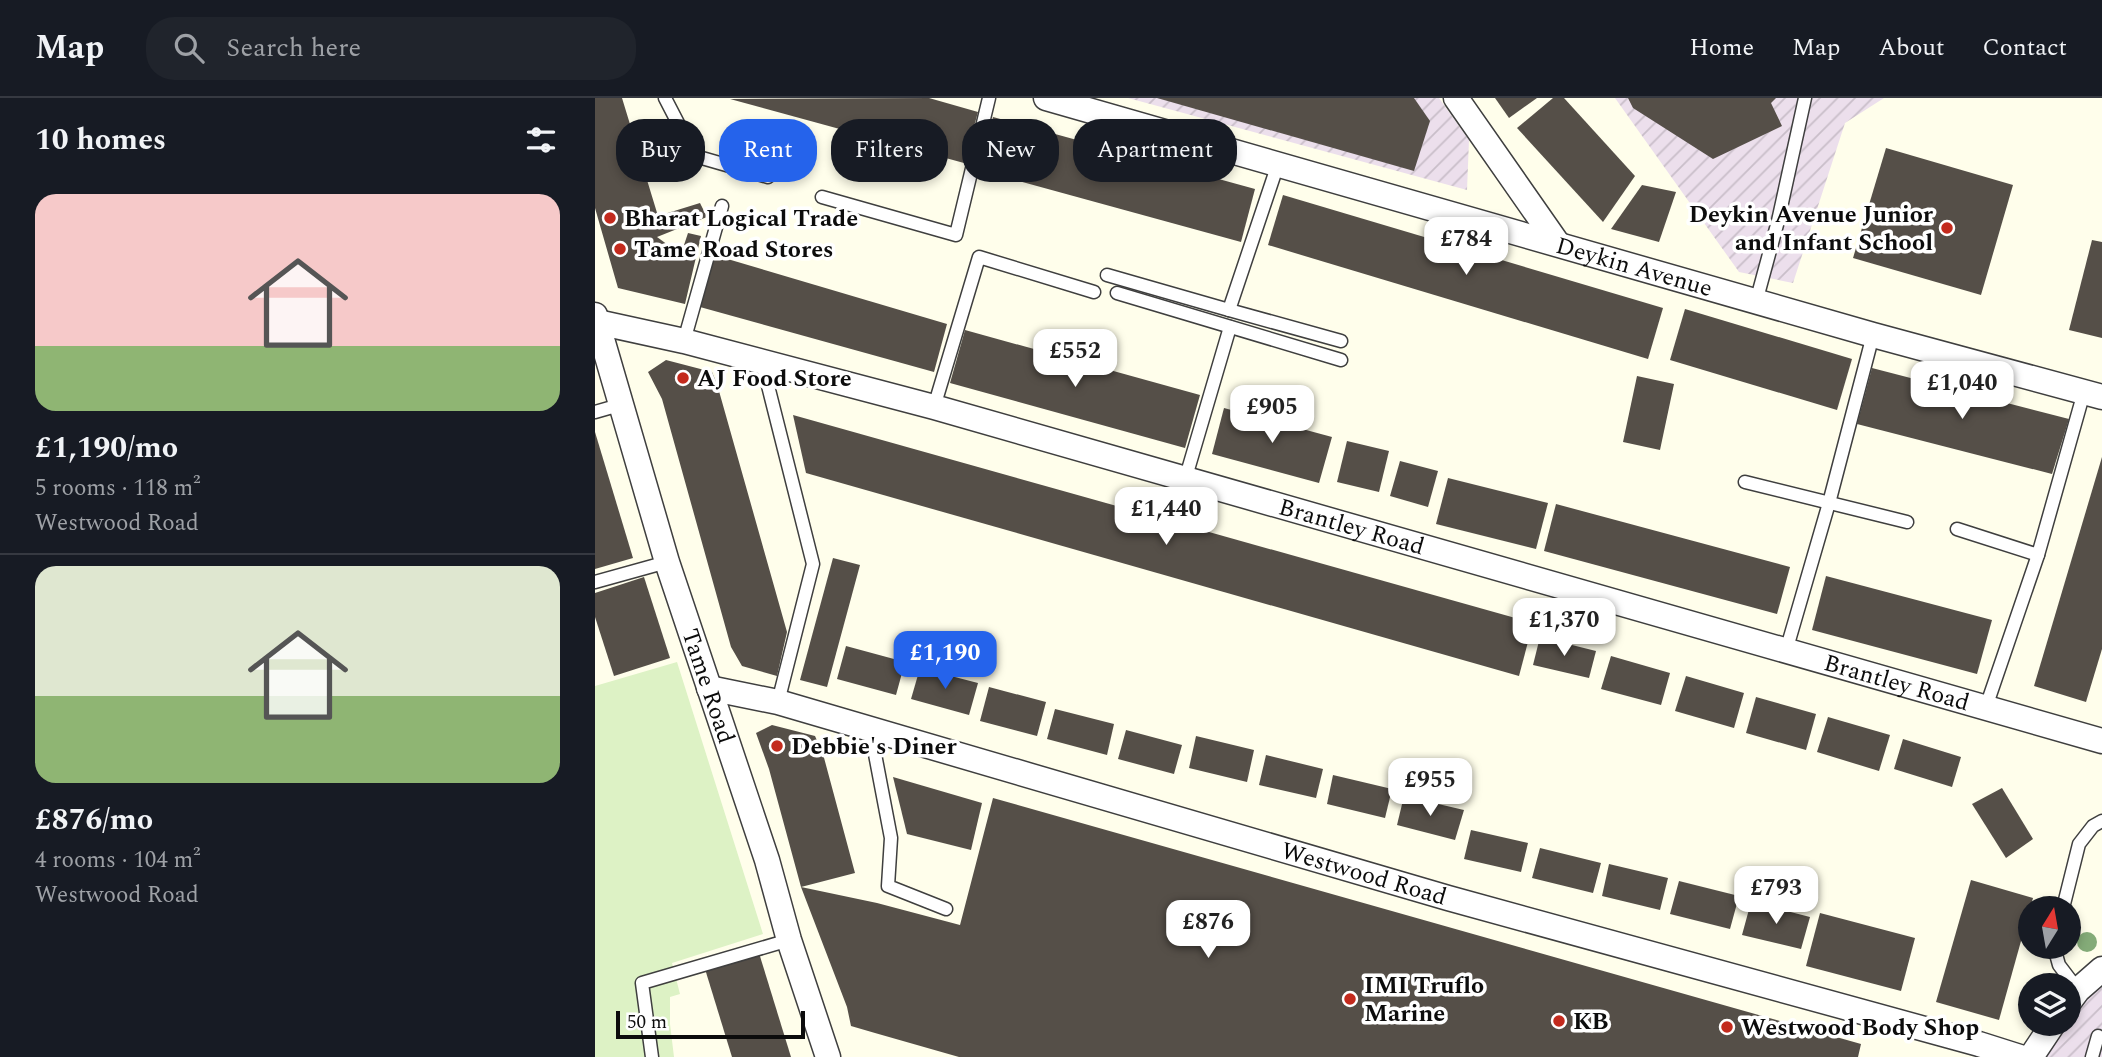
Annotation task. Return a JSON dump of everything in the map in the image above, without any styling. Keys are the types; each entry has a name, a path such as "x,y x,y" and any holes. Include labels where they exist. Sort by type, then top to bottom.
{"street":[{"name":"Deykin Avenue","path":"1046,98 1756,302 2093,395"},
{"path":"1456,98 1558,244"},
{"name":"Brantley Road","path":"596,319 934,407 2102,741"},
{"name":"Tame Road","path":"596,319 667,562 767,860 789,940 828,1057"},
{"name":"Westwood Road","path":"709,688 778,702 1448,898 2020,1057"},
{"path":"2081,989 2102,969"},
{"path":"2031,1057 2045,1036"}],"lane":[{"path":"665,98 695,156 719,163"},
{"path":"822,197 955,235 989,98"},
{"path":"1756,302 1778,221 1805,98"},
{"path":"1229,310 1278,164"},
{"path":"684,341 722,206"},
{"path":"934,407 979,257 1094,292"},
{"path":"1107,275 1341,341"},
{"path":"1117,293 1341,360"},
{"path":"1185,480 1230,327"},
{"path":"1786,651 1829,503 1873,335"},
{"path":"762,362 813,564 778,702"},
{"path":"1986,707 2093,395"},
{"path":"595,412 622,404"},
{"path":"1745,482 1907,522"},
{"path":"1957,529 2038,555"},
{"path":"595,582 667,562"},
{"path":"870,728 891,838 888,886 946,909"},
{"path":"2066,896 2079,844 2093,826 2102,821"},
{"path":"652,1057 642,983 789,940"},
{"path":"2092,1057 2098,1036"}],"shaded area":[{"path":"1128,98 1439,98 1469,140 1467,190 1237,128 1237,119 1205,119"},
{"path":"1615,98 1884,98 1845,123 1793,283 1739,272"},
{"path":"2102,985 2102,1057 2045,1057 2060,1036 2081,1036 2081,1006 2090,993"}],"green space":[{"path":"677,662 763,934 672,963 680,994 670,997 674,1057 595,1057 595,686"}],"building":[{"path":"595,98 622,98 628,119 616,119 616,182 648,182 658,216 700,203 707,217 657,237 668,245 683,248 688,233 701,236 685,304 618,288 595,208"},
{"path":"929,98 978,112 976,119 962,119 962,162 948,159 948,119 831,119 831,127 817,123 817,119 803,119 730,99"},
{"path":"1157,98 1414,98 1430,121 1414,171"},
{"path":"1495,98 1537,98 1509,118"},
{"path":"1553,98 1564,98 1635,176 1603,222 1517,128"},
{"path":"1628,98 1776,98 1771,103 1782,126 1713,159 1633,108"},
{"path":"1059,135 1073,139 1073,182 1230,182 1255,189 1241,242 1023,182 1059,182"},
{"name":"Deykin Avenue Junior and Infant School","path":"1886,148 2013,185 1981,295 1853,258"},
{"path":"1642,185 1676,192 1659,242 1611,229"},
{"path":"1283,195 1663,308 1648,359 1268,245"},
{"path":"2092,240 2102,242 2102,338 2069,330"},
{"path":"714,255 947,324 934,372 700,307"},
{"path":"1685,309 1852,359 1837,410 1670,360"},
{"path":"965,330 1200,395 1185,448 950,383"},
{"path":"666,360 712,372 717,384 787,632 777,676 742,666 731,647 662,399 648,372"},
{"path":"1872,368 2069,419 2052,474 1857,424"},
{"path":"1637,376 1674,384 1660,450 1623,442"},
{"path":"1224,408 1332,437 1319,483 1212,454"},
{"path":"793,415 1533,623 1519,676 806,473"},
{"path":"595,432 633,558 595,569"},
{"path":"1347,441 1389,451 1379,492 1337,482"},
{"path":"2102,457 2102,649 2086,702 2034,686"},
{"path":"1400,461 1438,471 1428,507 1390,496"},
{"path":"1448,478 1548,503 1536,549 1436,524"},
{"path":"1556,504 1790,567 1777,614 1544,551"},
{"path":"833,558 860,565 827,687 800,680"},
{"path":"1826,576 1992,620 1977,674 1812,630"},
{"path":"644,577 670,658 614,676 595,617 595,593"},
{"path":"1540,637 1596,651 1589,678 1533,665"},
{"path":"846,646 905,662 896,695 837,679"},
{"path":"1611,656 1670,673 1661,705 1601,689"},
{"path":"920,668 978,683 969,715 911,699"},
{"path":"1686,676 1744,693 1734,728 1675,711"},
{"path":"989,687 1046,702 1037,736 980,721"},
{"path":"1756,697 1816,714 1806,750 1746,733"},
{"path":"1055,709 1114,724 1107,755 1047,739"},
{"path":"1828,717 1890,735 1879,771 1817,752"},
{"path":"772,725 815,736 823,754 855,873 801,887 769,769 756,733"},
{"path":"1126,730 1182,745 1174,774 1118,759"},
{"path":"1196,736 1254,750 1247,782 1189,768"},
{"path":"1903,739 1961,757 1952,787 1894,769"},
{"path":"1266,755 1323,769 1316,798 1259,785"},
{"path":"1333,775 1392,789 1385,818 1327,804"},
{"path":"893,777 982,803 971,850 907,834"},
{"path":"2002,788 2033,839 2006,858 1972,804"},
{"path":"1404,796 1464,810 1455,840 1397,825"},
{"path":"993,798 1861,1044 1858,1057 959,1057 851,1026 847,1007 801,887 877,903 960,925"},
{"path":"1471,830 1528,843 1521,872 1464,859"},
{"path":"1540,848 1601,863 1593,893 1532,878"},
{"path":"1609,864 1668,878 1660,910 1602,896"},
{"path":"1971,880 2026,896 2018,896 2018,952 1999,1020 1936,1002"},
{"path":"1679,881 1739,896 1730,929 1670,914"},
{"path":"1751,902 1810,917 1801,949 1742,935"},
{"path":"1820,913 1915,938 1901,991 1806,966"},
{"path":"759,953 791,1057 732,1057 705,969"}],"place":[{"name":"Bharat Logical Trade","path":"610,218"},
{"name":"Deykin Avenue Junior and Infant School","path":"1947,228"},
{"name":"Tame Road Stores","path":"620,249"},
{"name":"AJ Food Store","path":"683,378"},
{"name":"Debbie's Diner","path":"777,746"},
{"name":"IMI Truflo Marine","path":"1350,999"},
{"name":"KB","path":"1559,1021"},
{"name":"Westwood Body Shop","path":"1727,1027"}]}
